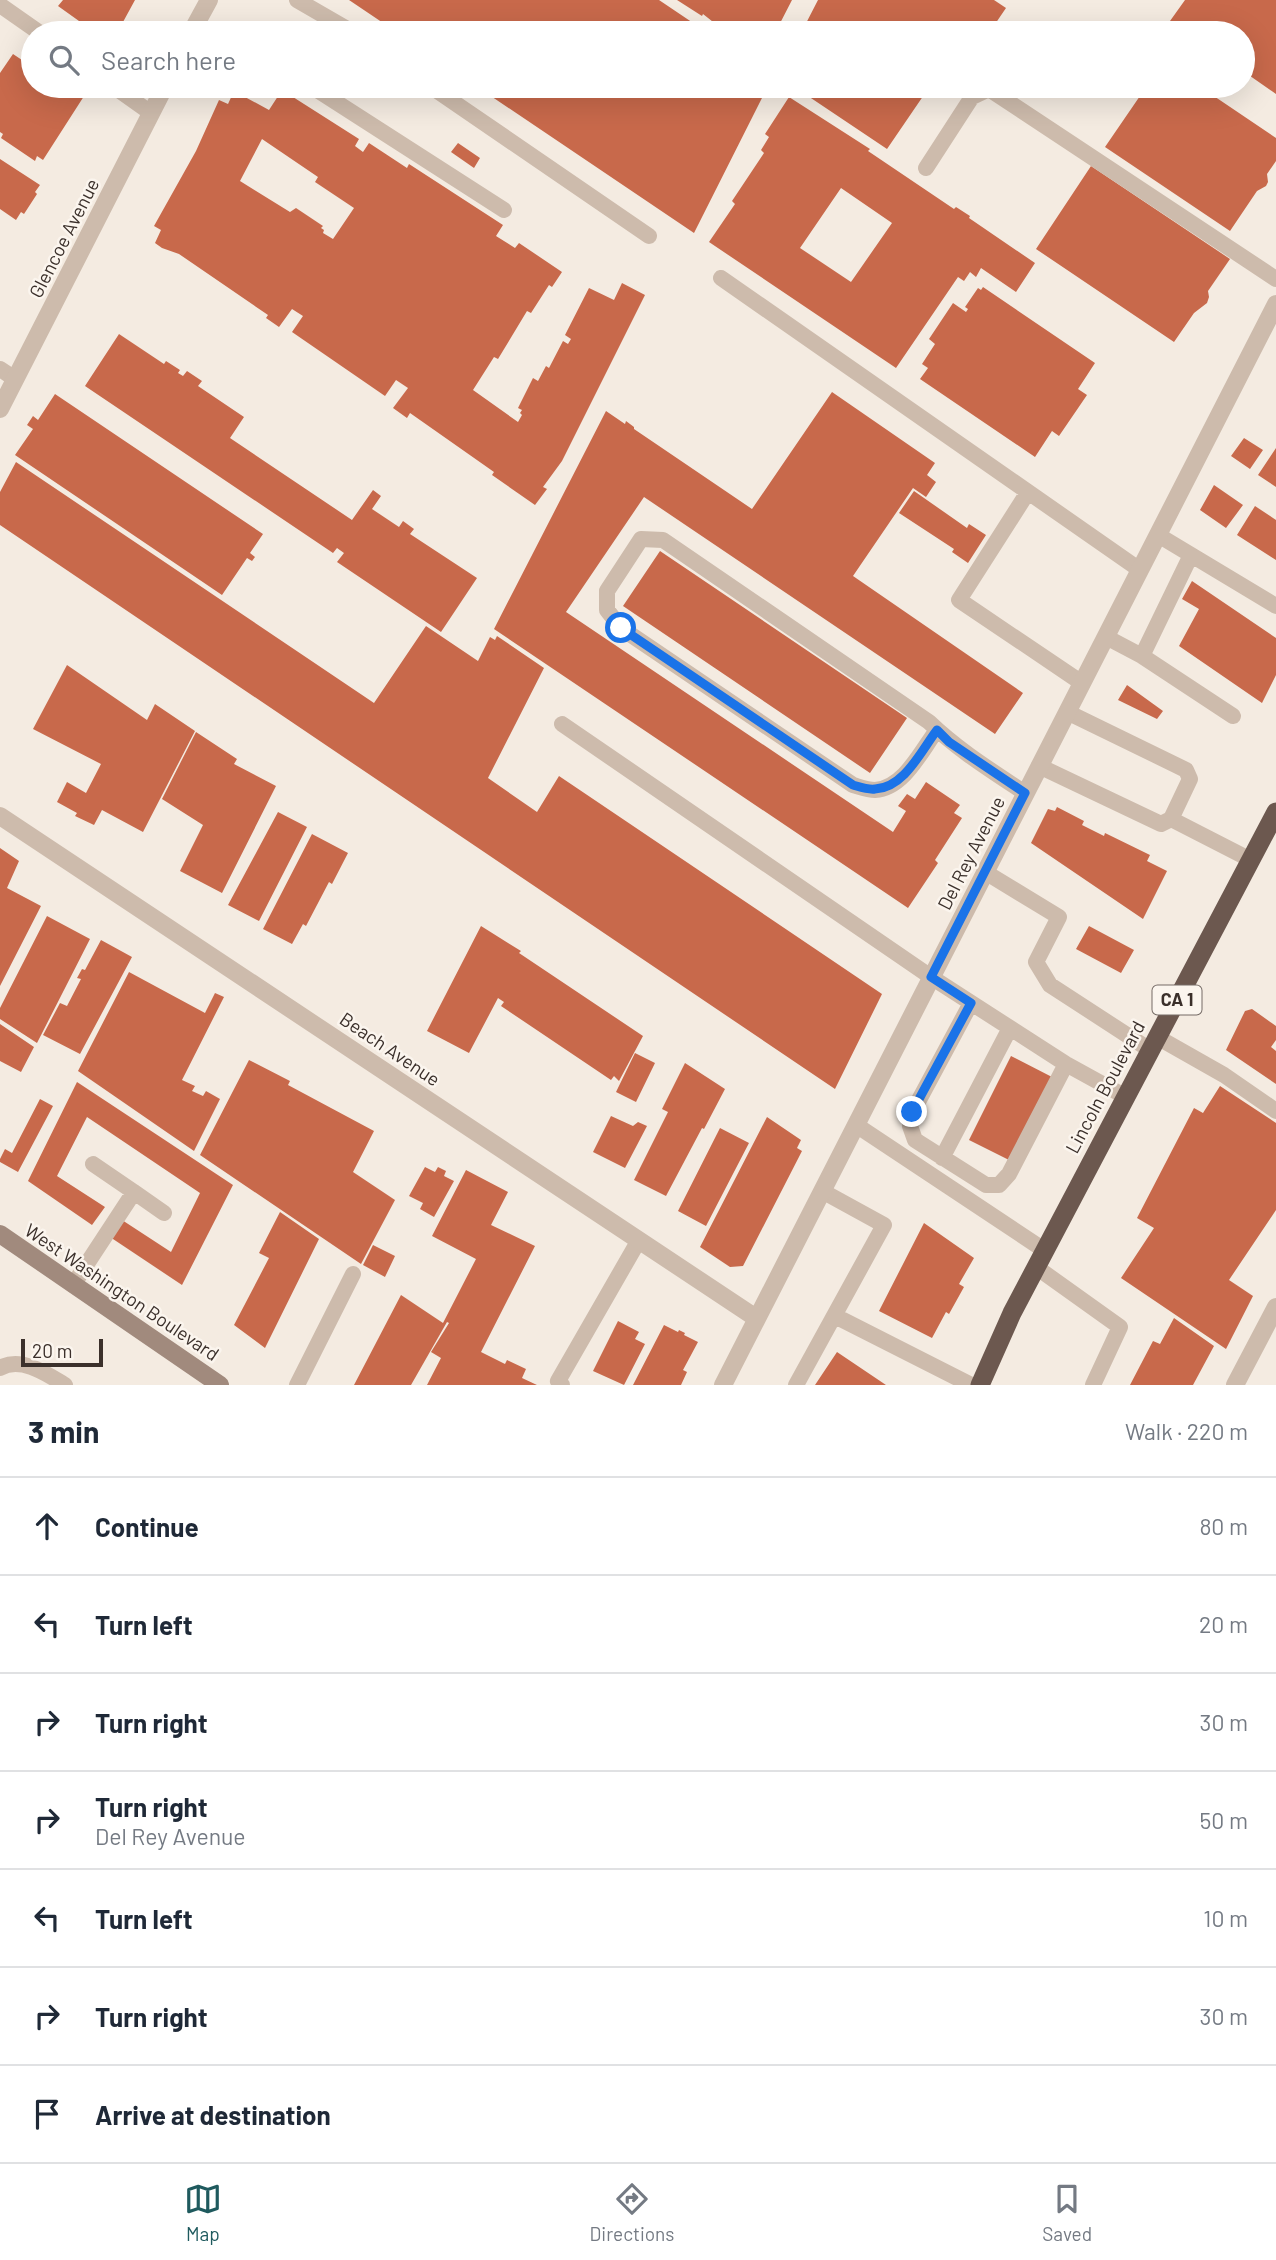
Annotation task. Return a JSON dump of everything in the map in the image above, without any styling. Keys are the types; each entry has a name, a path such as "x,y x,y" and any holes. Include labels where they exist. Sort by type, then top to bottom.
{"highway":[{"name":"Lincoln Boulevard","path":"980,1385 1012,1313 1276,812"}],"main road":[{"name":"West Washington Boulevard","path":"0,1234 219,1385"}],"street":[{"path":"202,21 209,0"},
{"name":"Glencoe Avenue","path":"0,409 8,374 159,98"},
{"name":"Del Rey Avenue","path":"723,1385 1276,304"},
{"name":"Beach Avenue","path":"0,816 757,1318"},
{"path":"1235,1385 1276,1307"}],"lane":[{"path":"297,0 333,21"},
{"path":"0,5 23,21"},
{"path":"130,98 151,113"},
{"path":"330,98 504,210"},
{"path":"448,98 649,236"},
{"path":"926,168 971,98"},
{"path":"1003,98 1276,278"},
{"path":"721,278 1140,570"},
{"path":"1028,492 959,600 1082,682"},
{"path":"1158,535 1276,606"},
{"path":"937,730 905,774 892,785 874,790 853,785 621,628 607,610 607,591 641,539 663,540 937,730 949,742 1025,793"},
{"path":"1142,656 1191,555"},
{"path":"1106,636 1142,656 1233,716"},
{"path":"1039,766 1161,824 1171,819 1190,779 1185,770 1067,712"},
{"path":"562,724 931,977 1066,1064 1126,1097"},
{"path":"1171,819 1251,860"},
{"path":"985,872 1059,916 1036,962 1050,985 1154,1044 1224,1075 1276,1111"},
{"path":"971,1003 912,1112 909,1126 915,1140 942,1158 986,1185 999,1185 1009,1174 1066,1064"},
{"path":"942,1158 1010,1028"},
{"path":"856,1125 1040,1259 1120,1328 1093,1385"},
{"path":"93,1164 164,1213"},
{"path":"796,1385 884,1225 822,1191"},
{"path":"73,1285 134,1192"},
{"path":"560,1383 639,1240"},
{"path":"297,1385 353,1274"},
{"path":"835,1316 971,1385"},
{"path":"0,1368 8,1364 22,1365 41,1371 65,1385"}],"building":[{"path":"63,0 135,0 124,21 79,21 58,6"},
{"path":"349,0 659,0 690,21 380,21"},
{"path":"677,0 792,0 781,21 712,21 703,14 702,16"},
{"path":"818,0 994,0 1006,8 997,21 807,21"},
{"path":"1185,0 1276,0 1276,94 1255,79 1255,21 1170,21"},
{"path":"13,54 21,59 21,98 83,98 43,160 37,156 35,161 1,138 0,73"},
{"path":"231,98 247,98 269,110 277,98 295,98 359,139 355,146 363,152 369,143 407,168 409,164 503,225 496,236 515,248 519,243 562,272 552,287 549,285 531,313 527,311 498,359 494,357 473,390 518,422 522,410 518,408 533,378 538,381 546,366 549,368 563,341 568,344 571,339 565,335 589,288 614,300 622,283 645,295 562,461 543,487 547,489 535,505 492,475 494,472 410,413 407,418 393,408 408,388 396,380 385,396 292,332 303,316 292,309 279,327 266,318 268,315 179,254 155,243 161,230 154,226 196,151 219,100 228,104","holes":["262,139 318,177 315,182 354,208 333,239 323,233 323,226 296,208 290,212 240,181"]},
{"path":"494,98 762,98 694,233"},
{"path":"791,98 870,149 868,151 954,209 956,207 970,216 969,218 1035,263 1016,292 981,268 976,277 970,272 964,281 958,277 896,368 709,242 735,204 732,201 764,153 761,150 769,137 765,134","holes":["841,188 892,223 851,282 800,248"]},
{"path":"811,98 922,98 887,149"},
{"path":"1139,98 1217,98 1276,138 1276,161 1267,174 1266,186 1257,191 1230,231 1105,147"},
{"path":"458,143 480,158 474,168 451,152"},
{"path":"0,159 40,185 24,214 21,212 16,220 0,209"},
{"path":"1091,166 1230,259 1208,291 1207,303 1194,313 1174,342 1036,249"},
{"path":"983,287 1095,363 1078,389 1087,395 1059,436 1052,431 1035,457 920,379 928,368 922,364 935,344 929,339 953,303 966,312 968,309 965,307 978,288 981,290"},
{"path":"119,334 164,364 166,361 180,370 178,373 183,376 187,371 202,381 198,386 244,417 230,438 352,520 373,490 381,496 372,509 399,527 403,521 414,529 410,534 477,578 441,632 337,562 344,553 337,548 333,553 85,386"},
{"path":"832,392 935,463 927,475 936,482 926,497 913,488 853,576 1023,693 995,734 644,497 566,612 893,832 906,811 898,806 907,794 915,799 926,782 960,805 954,813 962,818 935,860 938,863 908,908 494,629 606,411 625,424 626,421 752,509"},
{"path":"55,394 263,534 250,553 255,557 252,561 247,558 222,595 15,455 33,429 27,425 33,416 38,420"},
{"path":"1244,438 1263,450 1250,469 1231,456"},
{"path":"1276,448 1276,487 1258,475"},
{"path":"16,462 374,703 426,626 478,661 490,637 495,640 497,636 544,668 488,778 537,812 559,776 882,994 835,1089 0,525 0,492"},
{"path":"1214,485 1243,505 1226,528 1200,510"},
{"path":"914,491 967,528 969,524 986,535 968,563 952,552 954,549 899,513"},
{"path":"1255,506 1276,520 1276,560 1237,535"},
{"path":"660,551 907,718 870,773 623,606"},
{"path":"1192,581 1276,638 1276,675 1262,703 1179,646 1199,609 1182,599"},
{"path":"67,665 147,720 155,704 195,731 143,832 102,810 94,825 75,816 77,813 57,802 67,782 86,793 101,764 33,729"},
{"path":"1127,685 1163,711 1157,719 1118,700"},
{"path":"196,732 237,759 234,764 276,786 222,893 180,871 203,825 162,799"},
{"path":"1057,807 1084,821 1082,825 1150,855 1147,861 1167,871 1143,919 1031,843 1048,809 1055,811"},
{"path":"278,812 307,827 259,921 228,905"},
{"path":"312,834 348,853 332,884 329,882 306,926 303,924 292,944 263,929"},
{"path":"0,848 19,861 7,888 41,906 0,986"},
{"path":"47,916 90,939 37,1043 0,1019 0,1008"},
{"path":"481,926 643,1036 619,1081 614,1076 611,1080 501,1006 504,1002 498,998 469,1053 427,1031"},
{"path":"1089,926 1134,950 1121,973 1076,949"},
{"path":"101,940 132,957 80,1054 43,1035 60,1003 67,1006 81,979 77,978 82,969 85,970"},
{"path":"129,972 205,1013 215,993 224,997 182,1080 195,1086 192,1091 203,1096 206,1091 220,1099 194,1151 78,1071"},
{"path":"1252,1009 1276,1026 1276,1040 1271,1047 1276,1051 1276,1084 1226,1050 1245,1011"},
{"path":"0,1024 34,1047 21,1072 0,1061"},
{"path":"635,1053 655,1063 636,1102 616,1092"},
{"path":"1011,1056 1052,1077 1009,1160 969,1140"},
{"path":"249,1060 290,1081 288,1085 374,1131 353,1172 395,1200 361,1264 200,1155"},
{"path":"685,1063 725,1089 666,1196 634,1180 668,1112 662,1109"},
{"path":"77,1082 233,1185 182,1285 110,1237 122,1220 171,1252 200,1193 87,1117 57,1176 105,1207 92,1225 28,1181"},
{"path":"1220,1086 1276,1123 1276,1210 1229,1280 1253,1296 1226,1349 1121,1278 1154,1228 1137,1218 1194,1108 1203,1113"},
{"path":"40,1099 53,1106 18,1172 0,1162 0,1159 5,1149 12,1153"},
{"path":"611,1116 633,1126 638,1122 647,1126 625,1168 593,1152"},
{"path":"767,1117 801,1140 797,1148 802,1151 743,1266 730,1267 700,1247"},
{"path":"720,1128 749,1143 706,1226 678,1211"},
{"path":"425,1167 435,1172 438,1167 446,1171 444,1176 454,1181 434,1217 420,1209 423,1203 409,1196"},
{"path":"466,1170 508,1192 491,1225 535,1246 481,1352 505,1364 507,1360 526,1369 522,1378 537,1385 427,1385 441,1358 431,1352 449,1323 447,1322 411,1385 354,1385 401,1295 443,1323 476,1259 432,1236"},
{"path":"280,1212 319,1239 265,1348 234,1325 269,1258 259,1253"},
{"path":"924,1223 974,1258 959,1284 964,1287 932,1338 879,1311"},
{"path":"373,1245 395,1256 385,1277 363,1265"},
{"path":"1174,1318 1214,1346 1193,1385 1130,1385 1153,1341 1160,1344"},
{"path":"618,1321 639,1332 635,1339 645,1344 624,1385 593,1371"},
{"path":"664,1325 685,1333 684,1335 698,1342 683,1370 687,1372 681,1385 633,1385"},
{"path":"837,1352 886,1385 815,1385"}],"route":[{"path":"621,628 853,785 874,790 892,785 905,774 937,730 949,742 1025,793 931,977 971,1003 912,1112"}]}
